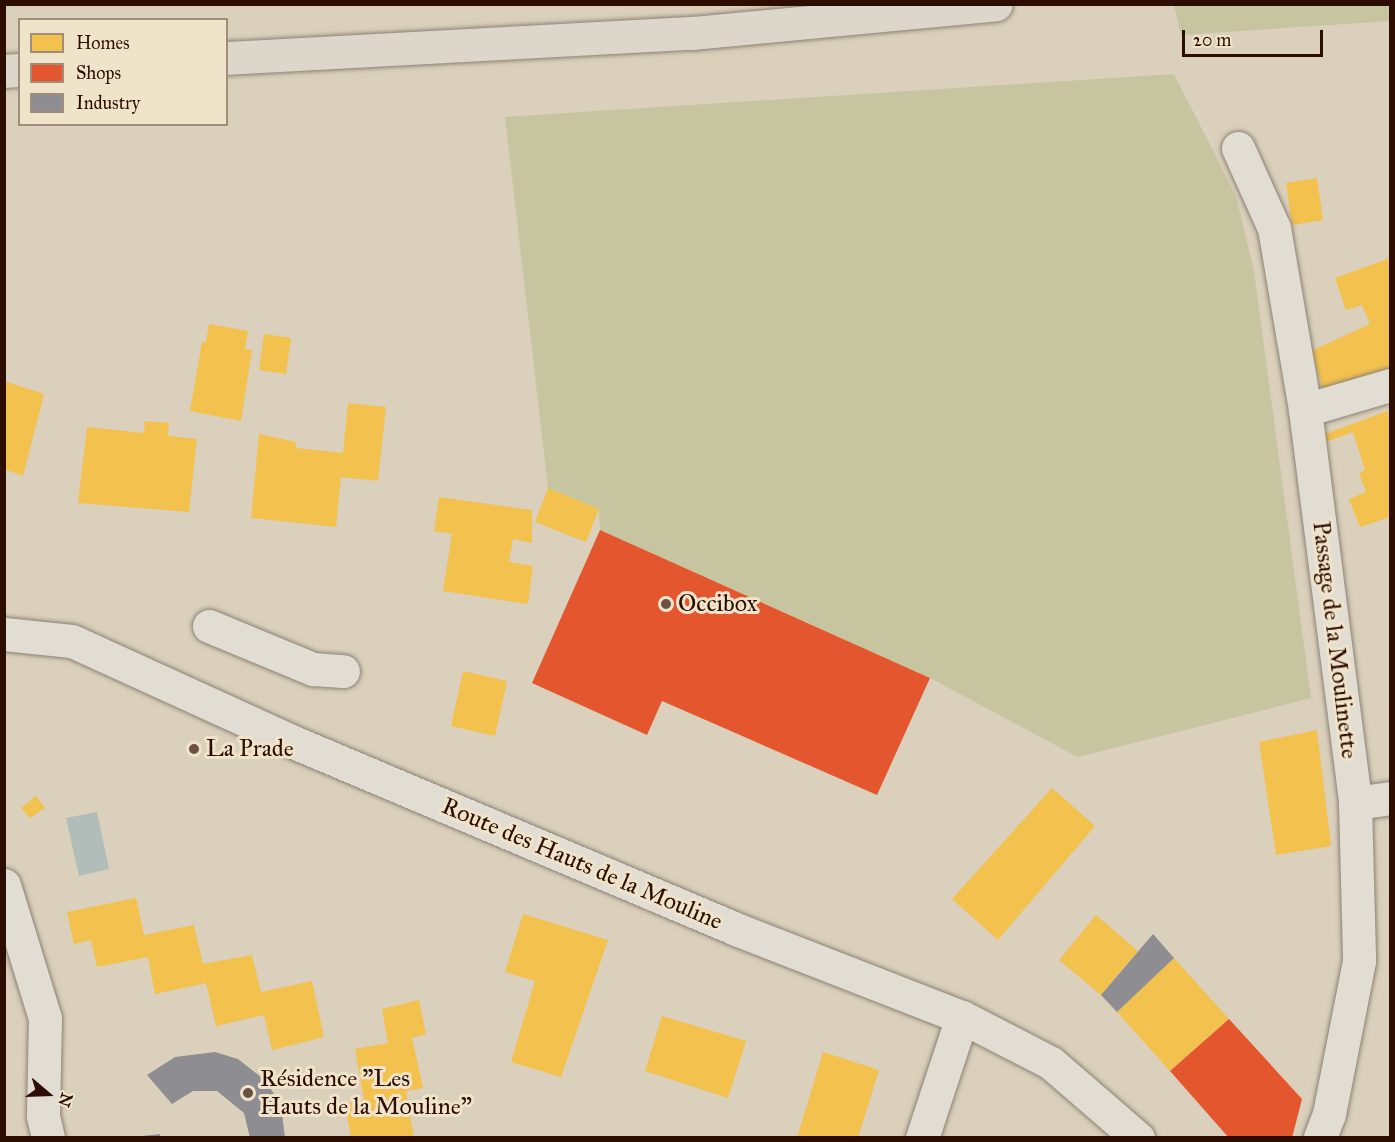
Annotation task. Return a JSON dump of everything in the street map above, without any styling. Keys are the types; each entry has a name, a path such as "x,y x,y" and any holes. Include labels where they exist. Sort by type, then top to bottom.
{"highway":[{"path":"228,58 692,33 996,4"}],"street":[{"name":"Passage de la Moulinette","path":"1238,148 1274,228 1305,410 1355,803 1359,961 1329,1114 1320,1137"},
{"path":"1305,410 1390,385"},
{"path":"209,626 314,669 343,670"},
{"name":"Route des Hauts de la Mouline","path":"4,634 72,641 291,741 682,906 962,1017 1051,1063 1138,1137"},
{"path":"1355,803 1390,798"},
{"path":"4,885 45,1018 43,1116 48,1137"},
{"path":"922,1137 962,1017"}],"shaded area":[{"path":"1174,5 1390,5 1390,21 1181,35"},
{"path":"1174,74 1236,196 1254,271 1311,698 1078,757 930,678 600,530 599,509 548,488 505,117"},
{"path":"97,812 109,869 79,876 66,818"}],"building: Homes":[{"path":"1317,178 1323,220 1292,225 1286,183"},
{"path":"1390,258 1390,370 1324,393 1311,351 1370,324 1362,305 1346,310 1335,278"},
{"path":"209,324 248,331 245,349 252,350 241,421 190,411 202,342 206,342"},
{"path":"264,334 291,338 286,374 259,370"},
{"path":"4,381 44,394 23,476 4,469"},
{"path":"348,403 386,407 378,481 341,477 336,527 251,518 259,434 296,442 296,448 343,453"},
{"path":"1390,410 1390,517 1360,527 1349,499 1366,492 1359,473 1365,470 1353,432 1323,443 1322,435"},
{"path":"145,421 169,423 168,436 197,439 189,512 78,503 87,427 144,433"},
{"path":"548,488 599,509 586,542 535,522"},
{"path":"439,497 532,510 532,543 513,539 509,562 533,566 528,604 443,591 452,534 434,531"},
{"path":"463,671 507,681 495,736 451,726"},
{"path":"1317,730 1331,846 1276,855 1259,742"},
{"path":"1052,788 1095,826 998,940 952,899"},
{"path":"36,796 45,808 30,818 21,808"},
{"path":"136,898 144,935 194,925 203,964 252,955 261,992 312,981 324,1037 272,1050 264,1015 216,1026 206,983 155,994 148,957 97,967 91,940 74,944 67,912"},
{"path":"523,914 608,940 561,1077 511,1062 535,981 505,972"},
{"path":"1096,915 1138,951 1101,995 1059,960"},
{"path":"1174,958 1229,1019 1170,1071 1117,1012"},
{"path":"419,1000 426,1034 412,1038 423,1088 406,1091 414,1138 351,1138 345,1104 364,1100 355,1049 388,1043 382,1009"},
{"path":"662,1016 746,1041 728,1098 645,1071"},
{"path":"823,1052 879,1070 858,1138 797,1138"}],"building: Shops":[{"name":"Occibox","path":"600,530 930,678 877,795 662,701 647,735 532,683"},
{"path":"1229,1019 1302,1099 1292,1138 1229,1138 1170,1071"}],"building: Industry":[{"path":"1153,934 1174,958 1117,1012 1101,995"},
{"name":"Résidence \"Les Hauts de la Mouline\"","path":"215,1052 238,1059 266,1081 281,1106 285,1138 250,1138 244,1113 217,1091 193,1091 172,1104 147,1075 175,1057"},
{"path":"160,1134 160,1138 142,1138 142,1136"}],"place":[{"name":"Occibox","path":"666,604"},
{"name":"La Prade","path":"194,749"},
{"name":"Résidence \"Les Hauts de la Mouline\"","path":"248,1093"}]}
